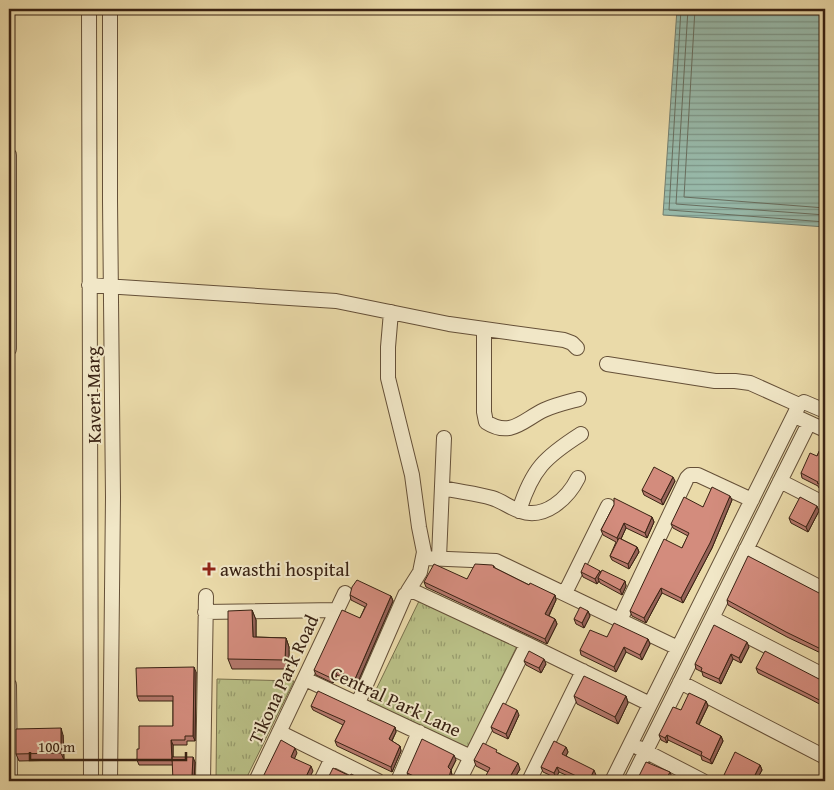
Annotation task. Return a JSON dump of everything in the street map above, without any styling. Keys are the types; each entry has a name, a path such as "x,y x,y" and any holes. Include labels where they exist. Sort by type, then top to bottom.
{"street":[{"name":"Kaveri Marg","path":"89,9 91,781"},
{"name":"Kaveri Marg","path":"110,9 113,497 110,781"},
{"path":"9,155 9,349"},
{"path":"89,285 336,302 484,329 564,340 572,343 577,348"},
{"path":"358,703 405,595 420,572 424,558 412,475 388,378 390,312"},
{"path":"484,329 484,412 486,422 495,426 512,428 549,408 579,399"},
{"path":"607,364 715,381 750,383 800,408 825,411"},
{"path":"800,408 809,422 825,430"},
{"path":"612,781 800,408"},
{"path":"631,781 809,422"},
{"path":"519,511 528,483 538,468 557,450 581,434"},
{"path":"439,558 444,438"},
{"path":"620,620 690,475 698,475 752,500"},
{"path":"443,488 492,498 519,511 530,513 539,512 563,500 578,478"},
{"path":"780,481 825,504"},
{"path":"90,498 113,497"},
{"path":"565,593 608,506"},
{"path":"746,549 825,590"},
{"path":"424,558 496,561 678,648"},
{"path":"408,591 417,592 650,704"},
{"name":"Tikona Park Road","path":"256,781 345,593"},
{"path":"203,781 206,596"},
{"path":"206,612 337,610"},
{"path":"712,618 825,676"},
{"path":"459,781 527,644"},
{"path":"529,781 584,671"},
{"name":"Central Park Lane","path":"304,678 471,756"},
{"path":"680,682 825,756"},
{"path":"9,685 10,781"},
{"path":"279,732 378,781"},
{"path":"398,781 419,732"},
{"path":"631,744 703,781"},
{"path":"321,781 332,758"}],"green space":[{"path":"420,599 517,646 467,749 370,702"},
{"path":"217,679 294,681 245,781 216,781"}],"water":[{"path":"677,9 825,9 825,227 663,215"}],"building":[{"path":"825,439 825,487 801,473 810,453 817,456"},
{"path":"654,467 673,477 661,500 642,490"},
{"path":"712,487 730,496 710,543 681,598 661,588 644,618 630,611 664,539 682,548 689,533 671,524 684,497 703,507"},
{"path":"800,497 817,506 806,527 789,518"},
{"path":"614,498 652,517 645,533 624,523 617,538 601,530 614,505"},
{"path":"619,538 637,547 628,564 610,556"},
{"path":"748,556 819,593 825,593 825,616 823,621 825,623 825,651 727,600"},
{"path":"585,563 600,571 595,579 581,572"},
{"path":"434,564 467,579 475,564 492,565 529,585 530,583 555,595 545,614 555,619 545,639 424,582"},
{"path":"602,570 625,581 620,590 598,578"},
{"path":"357,580 391,596 355,679 335,670 331,678 314,670 342,610 360,618 367,604 350,595 352,587"},
{"path":"580,607 588,611 582,623 574,619"},
{"path":"252,610 253,637 286,638 285,660 228,659 228,611"},
{"path":"614,623 648,639 640,655 624,647 614,667 580,650 590,630 607,637"},
{"path":"714,625 747,642 739,658 731,654 719,679 701,671 702,668 695,664"},
{"path":"529,651 544,659 539,668 524,661"},
{"path":"765,651 819,679 825,679 825,703 756,668"},
{"path":"194,667 193,736 185,736 185,740 171,740 172,760 137,760 139,726 173,726 173,696 137,696 136,668"},
{"path":"584,676 626,696 615,717 574,696"},
{"path":"318,691 395,727 389,739 400,746 391,767 335,741 345,721 311,706"},
{"path":"689,693 706,701 696,723 721,736 710,760 701,755 702,752 667,735 665,738 659,735 673,707 681,710"},
{"path":"503,703 517,710 506,734 491,727"},
{"path":"61,728 61,753 16,754 16,729"},
{"path":"422,739 454,755 448,767 451,770 449,777 451,781 425,781 407,773"},
{"path":"281,740 295,748 291,757 311,766 304,781 261,781"},
{"path":"554,741 566,747 562,754 594,770 589,781 557,767 554,773 541,767"},
{"path":"483,743 518,763 511,775 520,781 483,781 490,768 474,760"},
{"path":"735,752 760,765 752,781 737,781 724,775"},
{"path":"172,757 193,757 192,776 195,781 173,781"},
{"path":"646,762 670,772 665,781 636,781"},
{"path":"333,768 350,776 351,774 366,781 325,781"},
{"path":"466,778 474,781 463,781"}],"place":[{"name":"awasthi hospital","path":"209,569"}]}
